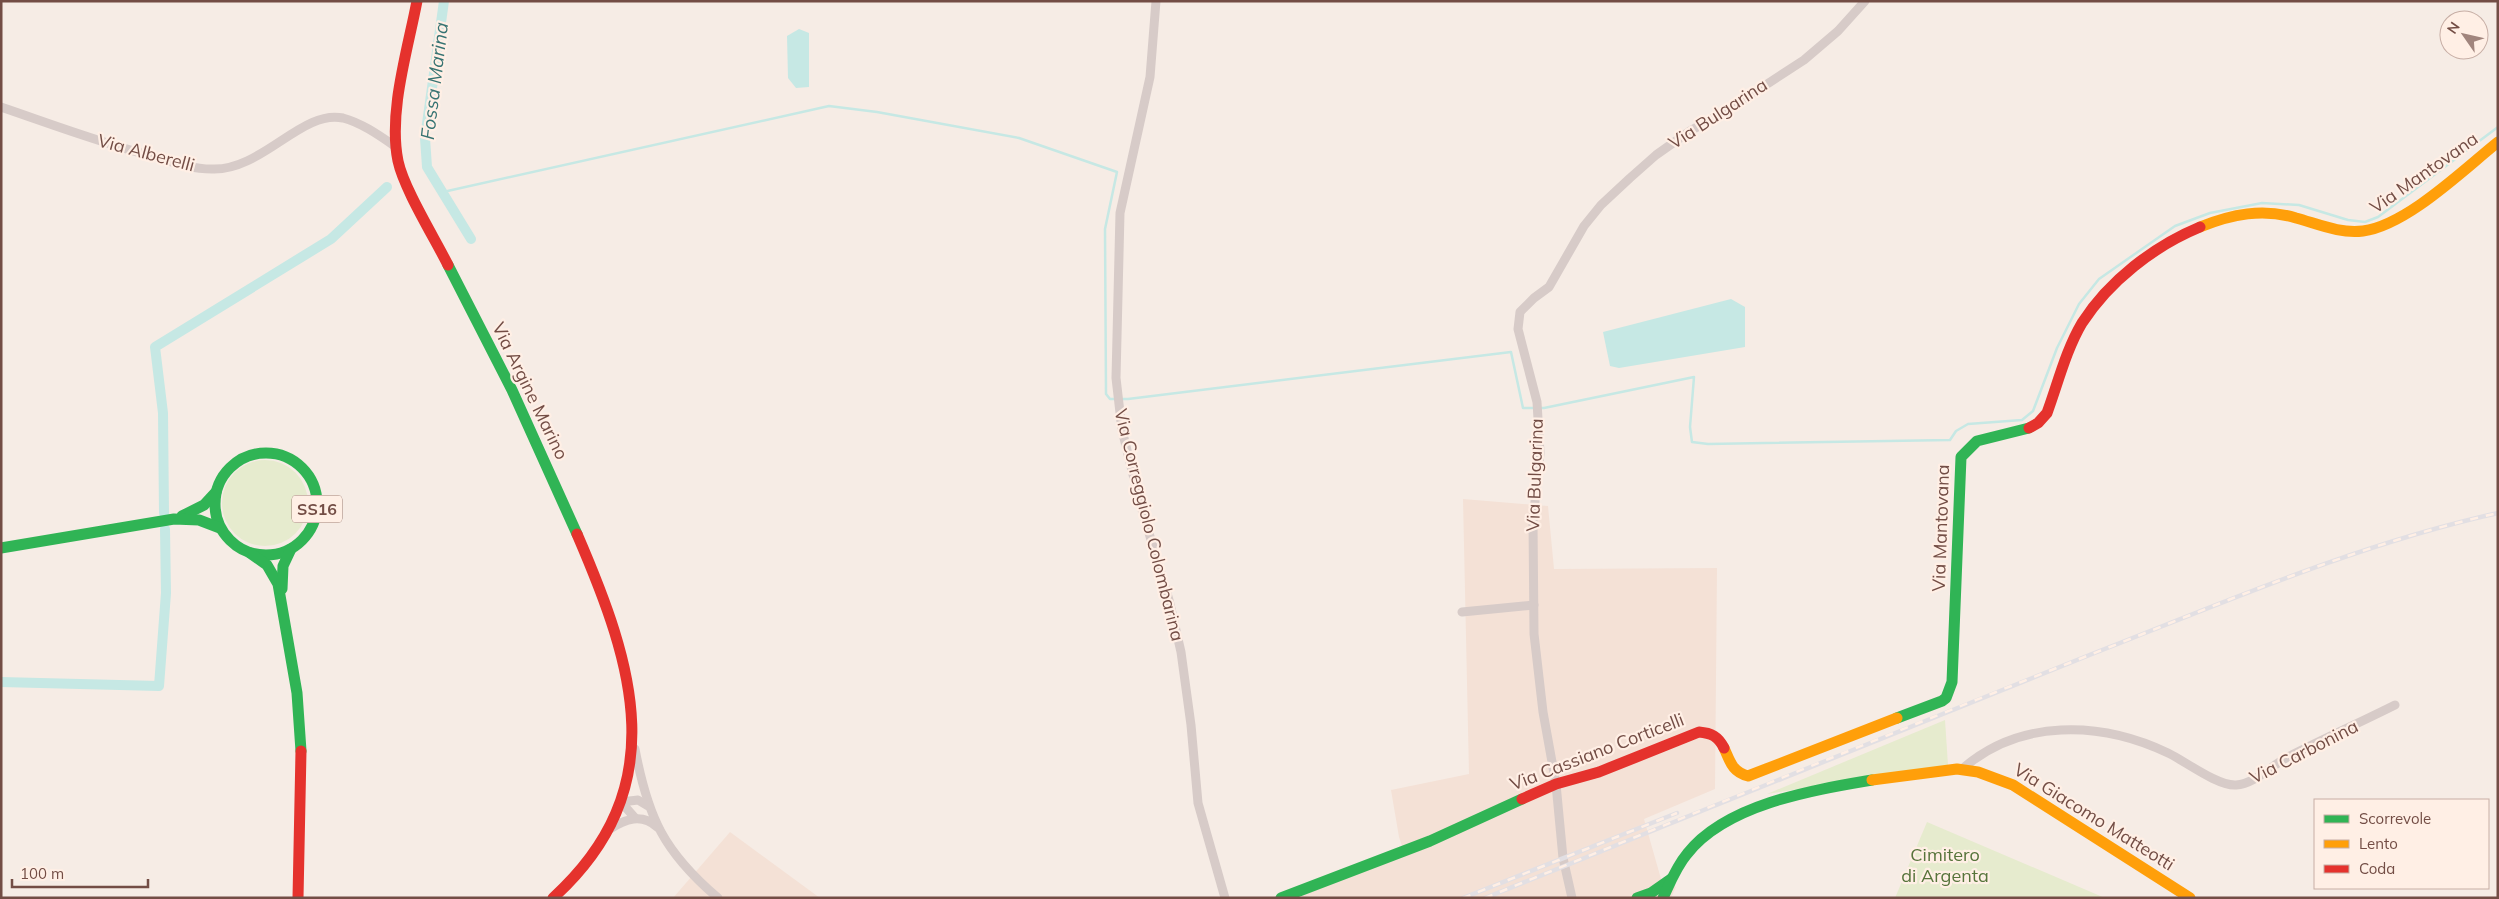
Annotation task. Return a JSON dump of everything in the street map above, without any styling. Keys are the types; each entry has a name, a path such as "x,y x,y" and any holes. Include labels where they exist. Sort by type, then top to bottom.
{"street":[{"name":"Via Argine Marino","path":"417,1 396,126 398,161 409,188 490,345 585,554 607,608 616,641 631,726 630,767 621,802 610,829 584,868 558,895"},
{"name":"Via Correggiolo Colombarina","path":"1156,1 1150,77 1120,213 1116,378 1122,430 1140,503 1169,600 1181,652 1191,725 1198,803 1225,898"},
{"name":"Via Bulgarina","path":"1572,898 1563,858 1556,784 1536,653 1533,521 1540,453 1537,408 1518,329 1520,312 1549,287 1584,226 1601,205 1656,155 1804,60 1838,31 1865,1"},
{"name":"Via Alberelli","path":"1,107 122,148 189,166 212,169 248,162 315,121 328,118 341,118 356,123 396,147"},
{"name":"Via Mantovana","path":"1952,682 1961,456 1968,445 1983,438 2038,424 2047,413 2082,324 2101,298 2128,272 2163,248 2195,229 2221,219 2252,213 2270,212 2341,230 2360,232 2375,229 2400,216 2498,142"},
{"name":"SS16","path":"216,492 224,474 247,456 266,452 276,453 301,466 313,482 316,491 317,510 311,529 291,549"},
{"path":"174,519 197,510 211,500 216,492"},
{"path":"216,492 216,514 220,528 233,543 250,553 271,570 282,602"},
{"path":"1,548 174,519 199,520 220,528"},
{"path":"250,553 275,555 291,549"},
{"path":"291,549 282,572 282,602 300,716 298,896"},
{"path":"1462,612 1534,605"},
{"name":"Via Cassiano Corticelli","path":"1281,898 1430,840 1556,784 1599,772 1699,732 1707,731 1720,738 1735,771 1742,776 1748,776 1937,704 1946,698 1952,682"},
{"name":"Via Carbonina","path":"1961,770 1988,750 2004,743 2043,731 2081,728 2126,736 2167,752 2220,782 2237,785 2249,781 2284,759 2395,705"},
{"path":"631,726 648,806 661,832 684,867 718,898"},
{"name":"Via Giacomo Matteotti","path":"1663,898 1680,863 1701,839 1722,823 1742,813 1780,800 1870,780 1961,770 1978,772 2013,785 2190,898"},
{"path":"621,802 638,800 648,806"},
{"path":"621,802 635,818"},
{"path":"610,829 626,820 635,818 648,821 661,832"},
{"path":"1637,898 1651,893 1671,879"}],"shaded area":[{"path":"1463,499 1548,506 1554,569 1717,568 1715,789 1644,819 1661,879 1676,887 1671,898 1296,898 1405,855 1399,837 1391,790 1469,774"},
{"path":"730,832 820,898 673,898"}],"green space":[{"path":"265,460 282,463 296,472 305,486 308,503 305,520 296,534 282,543 265,546 248,543 234,534 225,520 222,503 225,486 234,472 248,463"},
{"path":"1945,720 1948,765 1767,794"},
{"name":"Cimitero di Argenta","path":"1927,822 2105,898 1895,898"}],"water":[{"path":"799,29 809,33 809,87 796,88 788,78 787,36"},
{"path":"1731,299 1745,307 1745,347 1619,368 1610,366 1603,332"}],"waterway":[{"name":"Fossa Marina","path":"444,1 425,138 427,167 471,239"},
{"path":"443,192 829,106 877,112 1019,138 1117,172 1105,229 1106,394 1110,399 1128,399 1511,352 1523,408 1544,408 1694,377 1690,427 1692,442 1708,444 1950,440 1956,431 1968,424 2022,420 2033,411 2057,348 2079,304 2099,279 2175,226 2210,213 2262,203 2299,205 2348,220 2365,222 2378,217 2498,127"},
{"path":"164,513 163,413 155,347 331,239 387,187"},
{"path":"1,682 159,686 166,593 165,529"}],"railway":[{"path":"1485,898 2242,595 2394,541 2498,513"},
{"path":"1463,898 1677,813"}],"traffic: fast":[{"path":"448,265 512,390 577,534"},
{"path":"1897,718 1942,701 1946,698 1952,682 1961,457 1977,441 2029,428"},
{"path":"266,453 276,454 295,461 309,475 316,494 317,504 316,514 309,533 295,547 276,554 266,555 256,554 237,547 223,533 216,514 215,504 216,494 223,475 237,461 256,454 266,453"},
{"path":"182,516 204,505 216,492"},
{"path":"1,548 174,519 199,520 220,528"},
{"path":"282,589 283,566 291,549"},
{"path":"250,553 267,565 278,584 297,693 301,751"},
{"path":"1663,898 1676,870 1687,854 1704,837 1724,823 1747,811 1772,802 1824,789 1872,780"},
{"path":"1281,898 1430,841 1522,799"},
{"path":"1637,898 1651,893 1671,879"}],"traffic: slow":[{"path":"2200,227 2236,216 2260,213 2284,215 2329,228 2354,232 2380,227 2416,208 2452,181 2498,142"},
{"path":"1724,748 1735,769 1748,776 1897,718"},
{"path":"1872,780 1957,769 1978,772 2013,785 2190,898"}],"traffic: jam":[{"path":"417,1 397,101 395,122 398,161 406,185 448,265"},
{"path":"2029,428 2038,423 2047,413 2076,333 2105,293 2134,266 2166,244 2200,227"},
{"path":"553,898 591,856 616,813 629,769 632,724 626,678 614,631 577,534"},
{"path":"1522,799 1556,784 1599,772 1699,732 1714,736 1724,748"},
{"path":"298,898 301,751"}]}
